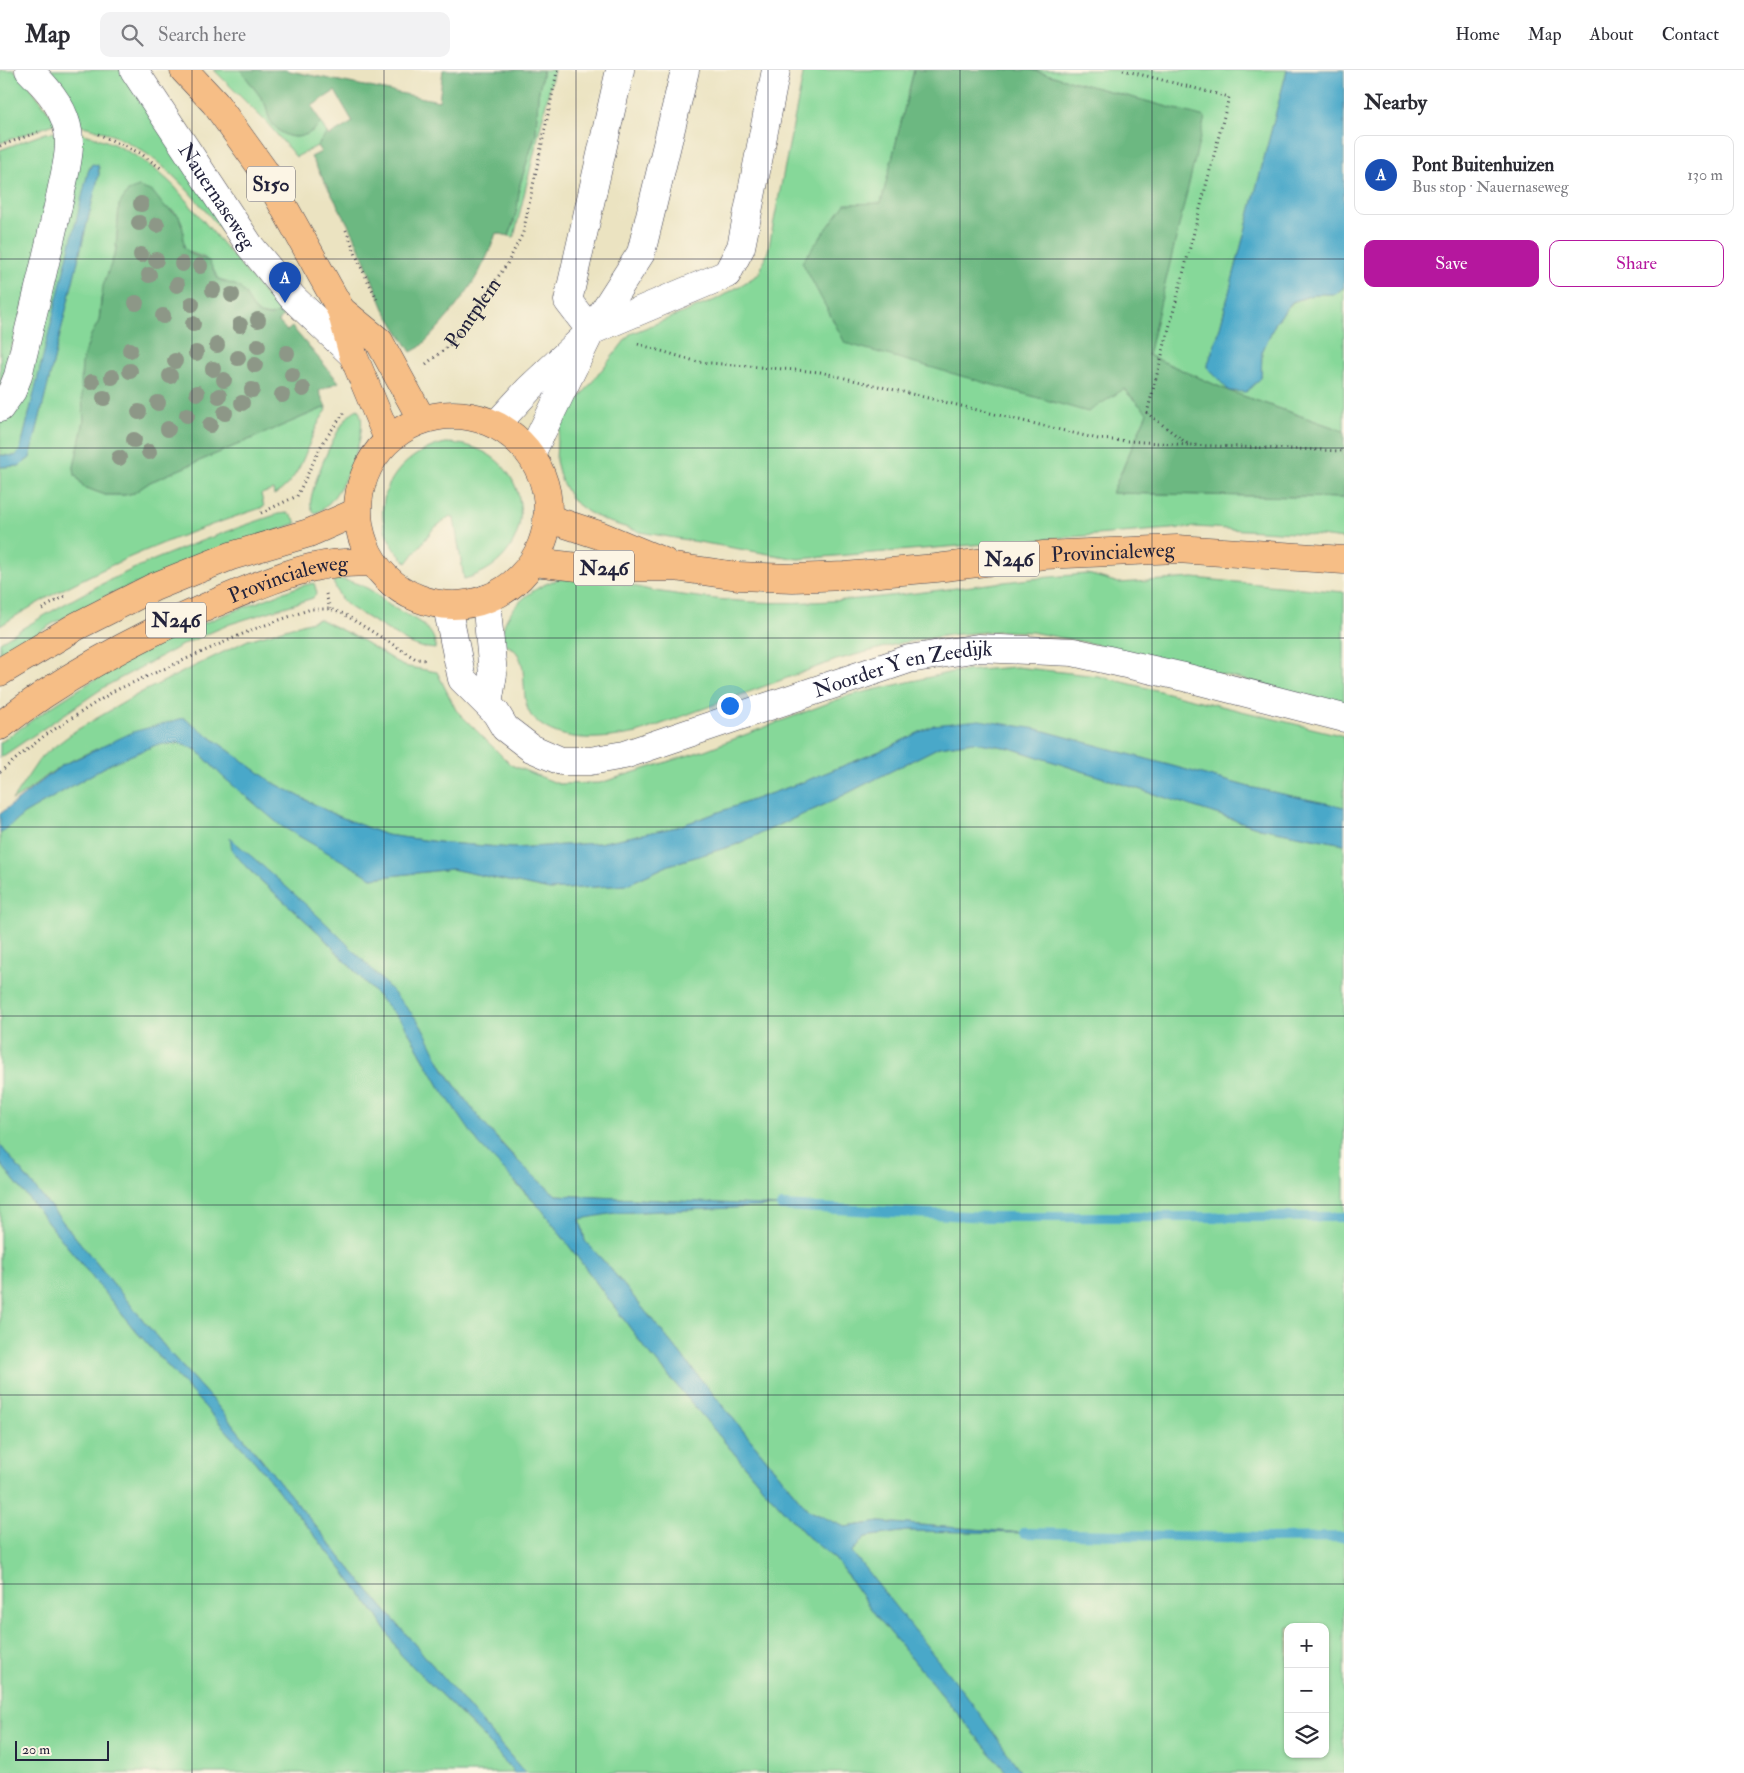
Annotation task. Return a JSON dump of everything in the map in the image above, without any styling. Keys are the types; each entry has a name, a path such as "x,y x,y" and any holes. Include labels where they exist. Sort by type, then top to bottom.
{"main road":[{"name":"Nauernaseweg","path":"184,70 215,104 264,171 341,310 353,355 371,394 388,439"},
{"name":"Nauernaseweg","path":"341,310 379,341 402,380 422,420"},
{"path":"451,415 474,417 496,425 515,438 531,454 544,483 548,510 545,537 534,562 515,583 486,599 465,605 447,606 430,603 397,588 372,562 361,538 357,512 360,486 370,462 388,439 407,426 422,420 451,415"},
{"name":"Provincialeweg","path":"0,672 78,626 154,587 231,556 309,533 357,512"},
{"name":"Provincialeweg","path":"547,518 599,535 674,567"},
{"name":"Provincialeweg","path":"534,562 587,568 674,567 738,576 792,578 845,576 1044,555 1177,549 1344,560"},
{"name":"Provincialeweg","path":"0,726 49,691 98,660 172,622 246,590 320,566 372,562"}],"street":[{"path":"0,408 12,391 18,376 54,227 68,147 68,127 60,106 29,70"},
{"name":"Nauernaseweg","path":"134,70 250,246 293,298 353,355"},
{"path":"591,331 568,301 620,70"},
{"path":"531,454 591,331 641,253 685,70"},
{"path":"496,425 528,389 591,331 726,274 741,247 776,70"},
{"path":"486,599 493,674 488,704"},
{"name":"Noorder Y en Zeedijk","path":"447,606 462,679 488,704 505,728 531,748 561,761 590,761 624,755 909,659 978,648 1072,652 1184,677 1344,718"}],"path":[{"name":"Pontplein","path":"402,380 451,344 507,264 523,233 557,72 559,70"},
{"path":"1123,70 1229,97 1147,413 1189,445"},
{"path":"0,146 45,130"},
{"path":"636,344 698,362 820,372 1098,439 1189,445 1344,451"},
{"path":"296,496 323,442 347,409 371,394"},
{"name":"Provincialeweg","path":"0,772 44,736 114,691 254,629 311,609 330,609 357,621 416,659 431,660 457,655"}],"green space":[{"path":"0,70 14,70 22,76 57,123 0,143"},
{"path":"39,70 125,70 238,250 186,188 168,170 126,141 101,131 73,124"},
{"path":"214,70 241,70 264,102 270,121 284,134 297,137 303,136 310,133 321,123 327,133 317,146 296,157 268,124"},
{"path":"241,70 285,70 439,101 443,70 543,70 538,96 536,133 520,184 517,210 509,236 496,233 475,280 444,322 420,347 411,352 384,309 354,235 311,157 321,152 317,146 327,133 329,136 353,122 335,91 312,106 321,123 310,133 303,136 290,136 278,130 272,123 264,102"},
{"path":"543,70 554,70 514,237 509,236 514,223 520,184 536,133 538,96"},
{"path":"804,70 914,70 881,204 1123,389 1147,413 1112,493 1344,498 1344,539 1295,533 1195,527 798,559 640,532 606,521 588,512 572,500 561,480 556,461 557,440 563,419 630,334 715,300 759,274 768,251"},
{"path":"914,70 1031,70 1205,117 1148,355 1229,391 1344,431 1344,498 1112,493 1147,413 1124,389 1088,412 845,343 802,262 845,204 881,203"},
{"path":"1031,70 1287,70 1218,335 1207,367 1261,378 1262,352 1276,322 1293,302 1315,294 1336,294 1344,287 1344,431 1229,391 1148,355 1204,117"},
{"path":"59,132 49,215 0,389 0,150 46,133"},
{"path":"74,132 115,145 140,159 163,176 174,186 280,312 271,316 260,314 251,306 241,289 218,279 205,258 187,251 183,242 182,224 179,216 173,211 165,207 156,206 119,205 116,250 101,298 99,321 85,351 81,374 84,421 74,467 75,475 84,487 105,495 134,493 150,482 326,407 327,410 314,432 293,478 274,495 273,490 261,494 264,507 195,531 128,558 63,589 0,626 0,467 19,466 30,458 99,174 99,167 90,166 20,451 15,456 0,455 0,421"},
{"path":"139,187 153,192 164,206 179,216 183,229 184,247 191,254 209,261 218,279 240,288 259,313 271,316 280,312 284,316 278,321 287,331 292,327 339,382 319,391 326,407 150,482 134,493 105,495 84,487 75,475 74,467 84,421 81,386 82,362 91,335 99,321 103,286 116,250 119,205 128,191"},
{"path":"358,409 361,419 361,433 351,467 334,497 324,508 315,513 311,506 311,499 322,463 343,422"},
{"path":"446,443 476,448 498,462 513,481 520,503 519,527 509,549 491,567 464,579 454,518 450,516 433,529 407,563 392,546 385,527 383,509 386,491 395,475 408,461 425,450"},
{"path":"287,513 297,523 110,594 52,624 0,657 0,642 97,586 185,547 278,514"},
{"path":"1088,574 1119,583 1193,578 1344,592 1344,704 1099,645 1031,632 999,631 949,635 901,643 836,660 637,733 611,737 583,738 557,733 534,719 528,711 525,700 522,666 519,656 513,648 502,644 505,622 518,603 527,595 547,584 569,578 593,578 655,591 703,598 794,603 878,597 1046,577"},
{"path":"337,579 367,588 389,605 426,627 431,633 435,649 409,643 350,607 341,599 333,582"},
{"path":"314,583 317,593 313,598 230,624 184,644 106,686 0,758 0,743 60,701 123,663 188,630 291,589"},
{"path":"319,619 360,639 403,666 437,672 456,710 511,765 559,784 600,783 705,750 847,696 952,672 1016,667 1098,676 1344,736 1344,807 1249,787 1037,729 934,725 885,749 803,782 677,827 599,843 513,848 446,843 386,835 333,814 272,782 184,718 122,738 77,758 56,769 12,800 41,757 75,731 140,693 248,640"},
{"path":"973,742 1010,748 1260,828 1344,844 1344,1773 1022,1773 852,1552 865,1537 907,1531 1012,1532 880,1522 845,1527 808,1510 609,1267 585,1241 580,1218 615,1213 774,1206 556,1195 529,1173 474,1113 444,1069 415,1017 247,868 319,933 404,1024 439,1086 518,1186 543,1211 645,1348 766,1491 807,1536 836,1560 874,1613 1007,1773 525,1773 357,1577 216,1404 170,1353 0,1145 0,834 24,814 110,764 156,745 179,743 197,750 223,777 372,878 452,869 550,890 626,885 669,865 735,845 826,804 939,747"},
{"path":"0,1163 134,1329 256,1463 341,1568 378,1617 401,1655 485,1738 514,1773 0,1773"}],"water":[{"path":"1287,70 1344,70 1344,287 1336,294 1315,294 1292,302 1276,322 1262,352 1261,378 1246,392 1229,391 1207,367 1218,335"},
{"path":"92,164 98,165 99,174 30,458 19,466 0,467 0,455 15,456 20,451 88,172"},
{"path":"184,718 272,782 333,814 386,835 446,843 513,848 599,843 677,827 803,782 885,749 934,725 979,720 1037,729 1249,787 1344,807 1344,844 1260,828 1010,748 973,742 939,747 826,804 735,845 669,865 626,885 550,890 452,869 372,878 281,826 223,777 197,750 179,743 156,745 110,764 24,814 0,834 0,814 61,766 133,732"},
{"path":"230,838 325,923 392,991 418,1021 445,1071 469,1105 510,1153 556,1195 781,1206 615,1213 580,1219 585,1241 609,1267 808,1510 845,1527 880,1522 1024,1533 907,1531 865,1537 852,1552 971,1702 1022,1773 1007,1773 874,1613 836,1560 807,1536 766,1491 645,1348 543,1211 479,1144 439,1086 404,1024 319,933 247,868 232,850"},
{"path":"0,1145 170,1353 216,1404 357,1577 525,1773 514,1773 485,1738 401,1655 378,1617 341,1568 256,1463 134,1329 0,1163"}],"waterway":[{"path":"781,1206 987,1217 1344,1217"},
{"path":"1024,1533 1268,1538 1344,1537"}],"place":[{"name":"Pont Buitenhuizen","path":"285,303"}]}
